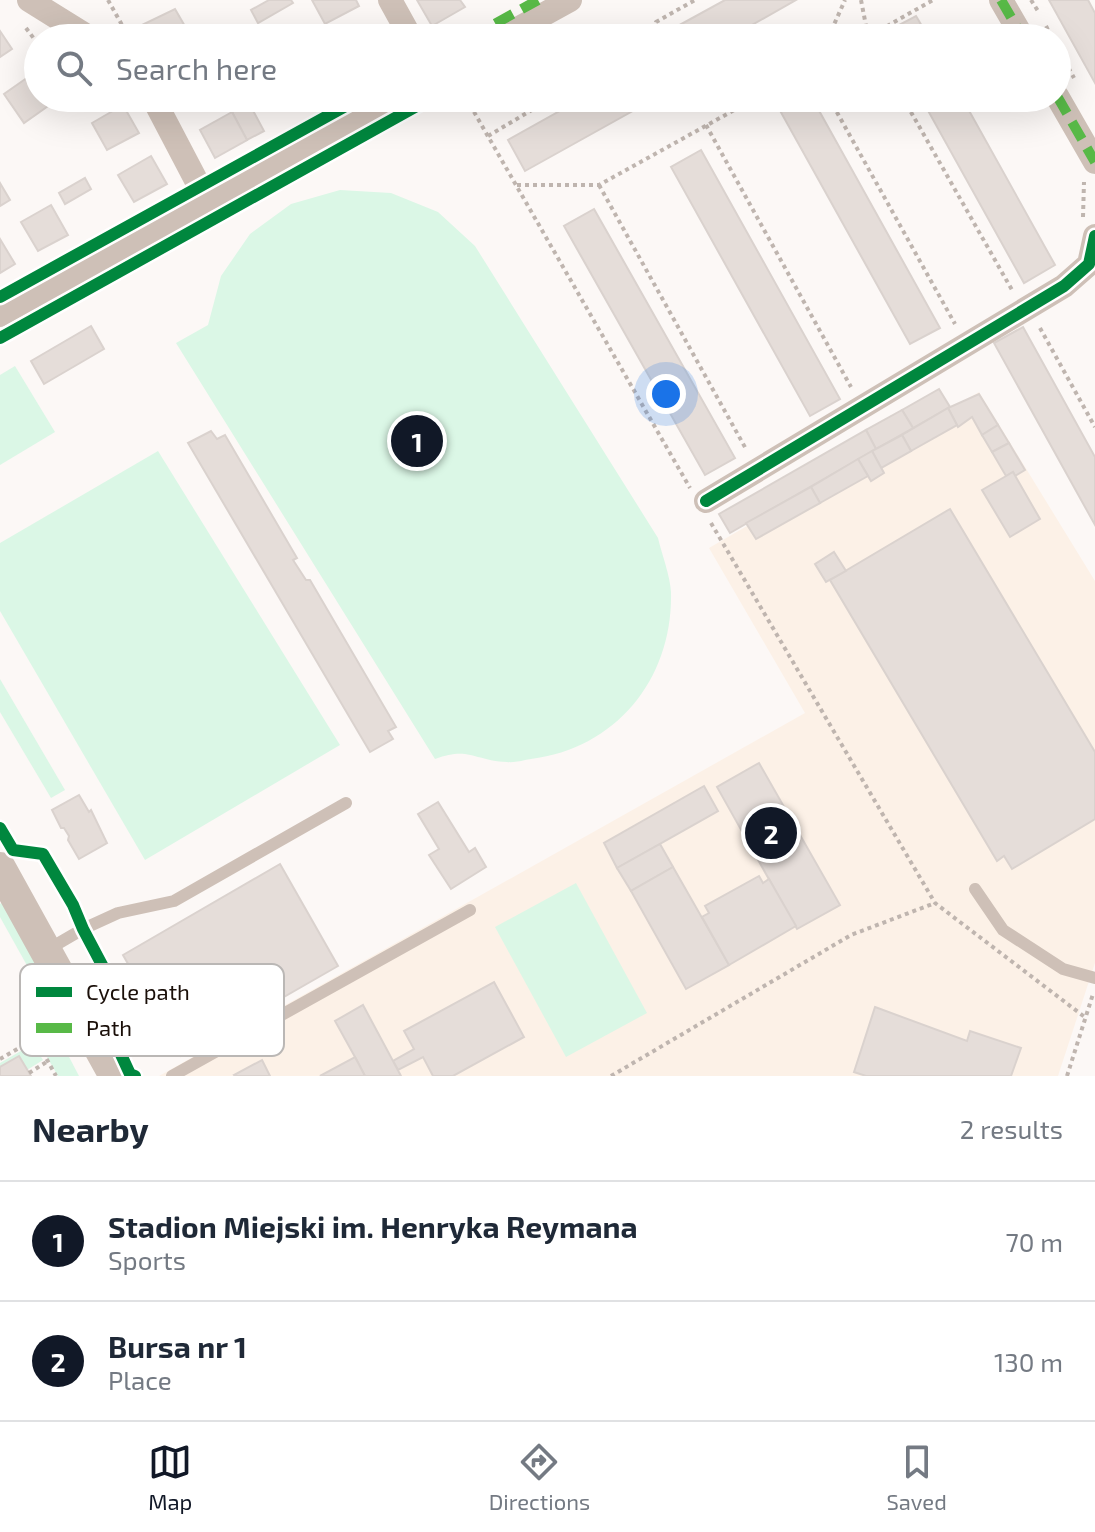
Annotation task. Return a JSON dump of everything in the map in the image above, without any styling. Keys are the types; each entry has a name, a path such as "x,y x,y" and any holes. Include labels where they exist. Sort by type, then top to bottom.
{"street":[{"path":"29,0 68,24"},
{"path":"390,0 403,24"},
{"path":"526,24 570,0"},
{"path":"1001,0 1015,24"},
{"path":"160,112 207,201"},
{"path":"0,315 370,112"},
{"path":"1064,112 1089,170"},
{"path":"701,501 1064,286 1089,264 1089,230"},
{"path":"1,874 55,964"},
{"path":"104,1056 115,1076"}],"lane":[{"path":"47,950 118,913 174,901 346,803"},
{"path":"975,889 1003,930 1063,969 1095,978"},
{"path":"284,1014 470,910"},
{"path":"172,1076 208,1056"}],"path":[{"path":"108,0 122,24"},
{"path":"656,24 695,0"},
{"path":"834,24 845,0"},
{"path":"861,0 865,24"},
{"path":"892,24 933,0"},
{"path":"474,112 935,903 1086,1018"},
{"path":"488,136 528,112"},
{"path":"517,185 599,185 730,112"},
{"path":"837,112 955,326 965,318"},
{"path":"911,112 1017,299"},
{"path":"706,125 853,392 863,383"},
{"path":"1089,170 1085,194 1089,230"},
{"path":"599,185 747,454 757,449"},
{"path":"1034,319 1095,427"},
{"path":"611,1076 851,935 935,903"},
{"path":"1067,1076 1095,987"},
{"path":"0,1059 20,1047"},
{"path":"45,1056 56,1076"},
{"path":"29,1073 48,1061"}],"shaded area":[{"path":"979,392 1095,581 1095,963 1058,1076 159,1076 195,1056 284,1056 284,1006 805,713 709,548"}],"green space":[{"path":"340,190 391,193 438,212 475,246 658,538 671,592 669,623 662,653 650,680 634,704 614,724 562,752 513,762 464,754 435,759 176,343 208,325 221,276 250,234 291,204"},
{"path":"15,366 55,432 0,465 0,375"},
{"path":"158,451 340,745 145,860 0,611 0,543"},
{"path":"0,679 65,790 51,798 0,712"},
{"path":"576,883 647,1013 566,1057 495,927"},
{"path":"3,902 39,964 26,964 0,917 0,904"},
{"path":"20,1051 20,1056 40,1056 43,1060 27,1070 19,1056 0,1067 0,1063"},
{"path":"46,1056 69,1056 79,1076 58,1076"}],"building":[{"path":"269,0 291,0 293,3 258,23 251,10"},
{"path":"312,0 356,0 359,6 325,24"},
{"path":"417,0 460,0 465,7 435,24 431,24"},
{"path":"725,0 796,0 754,24 681,24"},
{"path":"1049,0 1088,0 1095,13 1095,83 1071,40 1071,24 1062,24"},
{"path":"175,9 184,24 144,24"},
{"path":"916,16 921,24 901,24"},
{"path":"0,31 12,49 0,57"},
{"path":"24,80 24,112 40,112 24,123 4,94"},
{"path":"111,112 127,112 139,133 107,150 92,123"},
{"path":"232,112 254,112 264,131 247,140"},
{"path":"232,112 247,140 215,158 200,130"},
{"path":"558,112 631,112 525,171 508,140"},
{"path":"781,112 820,112 940,328 910,344"},
{"path":"929,112 970,112 1055,265 1024,283"},
{"path":"701,150 840,399 810,416 671,167"},
{"path":"151,156 167,184 134,202 118,175"},
{"path":"85,178 91,189 65,204 59,193"},
{"path":"0,183 10,200 0,206"},
{"path":"51,205 68,235 38,251 21,222"},
{"path":"594,209 735,458 705,475 564,226"},
{"path":"0,239 15,264 0,273"},
{"path":"91,326 104,349 44,384 31,361"},
{"path":"1023,327 1095,457 1095,525 994,343"},
{"path":"939,389 950,407 913,428 902,410"},
{"path":"979,394 998,425 982,435 972,417 958,427 948,408"},
{"path":"948,408 957,425 911,451 902,435"},
{"path":"902,410 913,428 876,449 866,430"},
{"path":"998,425 1009,443 992,452 982,435"},
{"path":"866,430 876,449 730,533 719,514"},
{"path":"211,431 217,439 225,435 297,558 293,560 306,580 310,580 396,727 388,731 393,739 370,752 188,443"},
{"path":"902,435 911,451 881,468 872,451"},
{"path":"1009,443 1025,470 1015,476 1013,472 1006,476 992,452"},
{"path":"872,451 884,473 871,481 858,459"},
{"path":"858,459 868,476 820,503 811,487"},
{"path":"1013,472 1040,519 1010,537 982,490"},
{"path":"811,487 820,503 756,539 746,523"},
{"path":"950,509 1095,752 1095,819 1012,869 1004,856 997,861 830,580"},
{"path":"834,552 846,571 826,582 815,564"},
{"path":"759,763 840,905 797,929 717,787"},
{"path":"704,786 718,811 617,868 604,843"},
{"path":"79,795 89,812 91,810 107,843 79,859 52,810"},
{"path":"438,802 469,852 475,848 486,867 451,889 429,855 439,849 418,814"},
{"path":"660,844 673,867 631,891 617,868"},
{"path":"280,864 338,966 284,997 284,964 128,964 123,955"},
{"path":"673,867 729,965 686,989 631,891"},
{"path":"759,876 763,883 769,879 796,926 729,965 702,917 709,913 705,906"},
{"path":"494,982 524,1037 453,1076 433,1076 423,1057 398,1070 393,1061 414,1049 404,1031"},
{"path":"363,1005 401,1076 365,1076 335,1021"},
{"path":"875,1007 967,1041 970,1031 1021,1048 1011,1076 866,1076 854,1072"},
{"path":"19,1056 31,1076 0,1076 0,1067"},
{"path":"355,1057 365,1076 320,1076"},
{"path":"262,1060 270,1076 234,1075"}],"marked path":[{"path":"494,24 538,0"},
{"path":"1001,0 1015,24"},
{"path":"1066,112 1095,162"}],"cycle path":[{"path":"0,297 335,112"},
{"path":"0,338 406,112"},
{"path":"706,501 1064,286 1089,264 1095,236"},
{"path":"0,828 13,850 43,854 73,905 102,964"},
{"path":"122,1056 130,1074 135,1076"}],"place":[{"name":"Stadion Miejski im. Henryka Reymana","path":"417,441"},
{"name":"Bursa nr 1","path":"771,833"}]}
